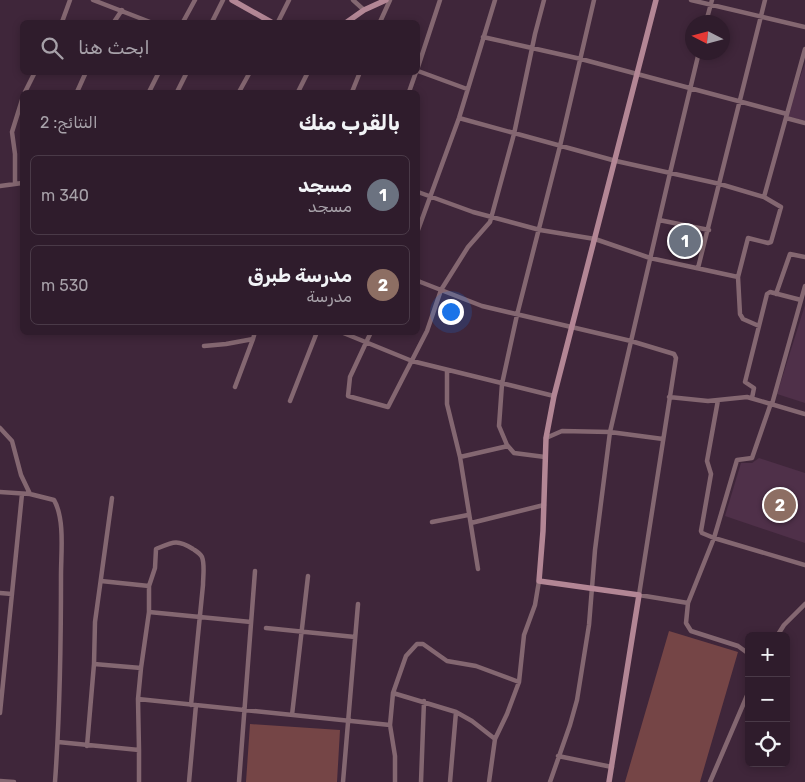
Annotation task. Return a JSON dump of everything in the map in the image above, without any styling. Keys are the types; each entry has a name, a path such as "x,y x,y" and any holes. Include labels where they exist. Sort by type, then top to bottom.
{"street":[{"path":"63,20 70,0"},
{"path":"93,0 145,20"},
{"path":"184,20 195,0"},
{"path":"213,20 223,0"},
{"path":"232,0 267,20"},
{"path":"279,20 289,0"},
{"path":"353,0 364,10"},
{"path":"350,20 364,10 386,0"},
{"path":"381,20 390,0"},
{"path":"420,61 440,0"},
{"path":"420,225 459,118 495,0"},
{"path":"370,335 349,378 348,396 388,407 428,326 441,290 468,247 487,226 492,217 514,134 544,0"},
{"path":"545,457 514,453 508,446 499,426 502,384 594,0"},
{"path":"488,782 494,739 507,714 518,682 524,636 536,605 544,504 546,438 554,396 656,0"},
{"path":"691,0 711,2 805,28"},
{"path":"698,268 765,0"},
{"path":"708,15 711,2"},
{"path":"115,20 122,10"},
{"path":"483,37 638,74 740,102 805,123"},
{"path":"764,197 805,49"},
{"path":"550,782 577,700 589,625 591,588 610,432 698,60"},
{"path":"420,73 467,89"},
{"path":"26,90 34,75"},
{"path":"78,90 85,75"},
{"path":"150,90 158,75"},
{"path":"178,90 186,75"},
{"path":"240,90 248,75"},
{"path":"299,90 306,75"},
{"path":"353,90 359,75"},
{"path":"410,90 416,75"},
{"path":"15,184 15,154 12,132 20,106"},
{"path":"459,118 616,161 720,184 764,197 782,207 771,242 748,238 738,277 740,314 743,319 759,326"},
{"path":"0,186 20,183"},
{"path":"420,193 492,217 540,230 595,239 650,258 738,277"},
{"path":"659,220 708,230"},
{"path":"776,294 790,254 805,257"},
{"path":"420,282 478,305 631,341 674,354 676,358 609,782"},
{"path":"745,651 738,646 690,631 686,623 688,603 714,538 736,460 752,458 772,404 805,286"},
{"path":"752,398 754,388 746,382 767,294 770,292 801,300"},
{"path":"235,387 254,335"},
{"path":"290,401 316,335"},
{"path":"348,335 412,361 554,396"},
{"path":"204,346 253,339"},
{"path":"447,371 447,404 460,457 478,569"},
{"path":"669,397 708,401 746,397 805,414"},
{"path":"718,400 707,461 711,474 702,533 805,565"},
{"path":"0,428 12,441 21,475 30,494"},
{"path":"546,438 562,431 610,432 664,439"},
{"path":"460,457 508,446"},
{"path":"0,492 30,494 54,500 58,506 61,525 61,613 58,742 55,782"},
{"path":"0,713 22,494"},
{"path":"87,746 94,664 94,630 112,498"},
{"path":"471,523 475,524 544,504"},
{"path":"432,522 468,515"},
{"path":"139,782 138,699 149,612 148,586 155,568 157,549 177,541 189,546 202,557 203,585 189,782"},
{"path":"239,782 255,571"},
{"path":"292,715 308,576"},
{"path":"101,581 148,586"},
{"path":"539,581 688,603"},
{"path":"0,593 12,594"},
{"path":"343,782 358,604"},
{"path":"780,632 805,604"},
{"path":"149,612 250,622"},
{"path":"266,628 355,637"},
{"path":"395,782 395,756 390,725 393,693 406,656 417,644 420,643 439,654 447,662 476,666 518,682"},
{"path":"94,664 141,668"},
{"path":"393,693 456,712 472,721 494,739"},
{"path":"138,699 390,725"},
{"path":"710,782 745,700"},
{"path":"421,782 424,701"},
{"path":"450,782 456,712"},
{"path":"58,742 139,750"},
{"path":"558,756 612,767"},
{"path":"0,781 14,782"}],"shaded area":[{"path":"805,63 805,121 787,116"},
{"path":"805,305 805,403 777,394"},
{"path":"759,458 805,473 805,543 725,516 741,463 752,463"},
{"path":"669,631 738,652 700,782 625,782"},
{"path":"250,724 340,730 337,782 246,782"}],"place":[{"name":"مسجد","path":"685,241"},
{"name":"مدرسة طبرق","path":"780,505"}]}
